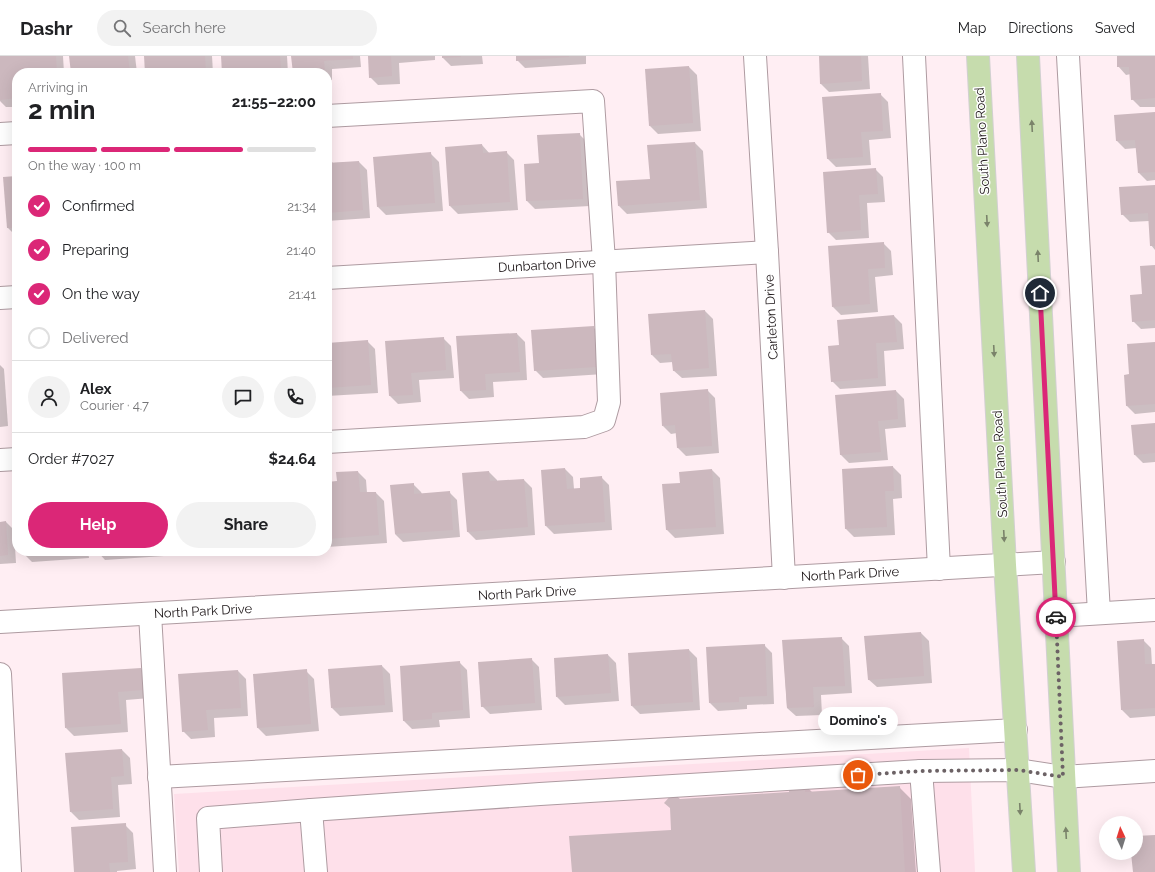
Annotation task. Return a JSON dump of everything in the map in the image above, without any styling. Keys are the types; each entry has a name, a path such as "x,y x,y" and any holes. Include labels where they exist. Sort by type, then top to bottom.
{"main road":[{"name":"South Plano Road","path":"978,56 1005,565 1024,872"},
{"path":"1028,56 1054,562 1063,777 1069,872"}],"street":[{"name":"Carleton Drive","path":"755,56 784,578"},
{"path":"914,56 939,569"},
{"path":"1068,56 1099,613"},
{"path":"332,116 593,100 604,262 609,402 604,420 584,427 332,442"},
{"path":"0,134 12,133"},
{"name":"Dunbarton Drive","path":"332,278 767,252"},
{"path":"0,298 12,297"},
{"path":"0,460 12,459"},
{"name":"North Park Drive","path":"0,622 1054,562"},
{"path":"1056,616 1155,610"},
{"path":"150,614 165,872"},
{"path":"0,674 10,872"},
{"path":"159,777 1016,730"},
{"path":"212,872 208,818 540,794 922,771 1018,770 1063,777 1155,771"},
{"path":"922,771 929,872"},
{"path":"311,810 316,872"}],"shaded area":[{"path":"969,748 975,872 179,872 174,794"}],"building":[{"path":"0,56 56,56 57,68 12,68 12,99 0,100"},
{"path":"69,56 128,56 130,68 70,68"},
{"path":"144,56 205,56 206,68 145,68"},
{"path":"221,56 280,56 281,68 222,68"},
{"path":"291,56 353,56 353,59 324,61 325,68 292,68"},
{"path":"368,56 391,56 392,76 369,78"},
{"path":"442,56 461,56 461,57 442,58"},
{"path":"516,56 569,56 569,57 516,61"},
{"path":"819,56 861,56 862,81 820,84"},
{"path":"1117,56 1155,56 1155,98 1131,100 1129,67 1117,67"},
{"path":"689,66 693,123 649,126 645,69"},
{"path":"881,93 883,131 861,132 863,157 827,159 822,97"},
{"path":"1155,112 1155,172 1138,173 1135,140 1116,141 1114,115"},
{"path":"580,133 583,199 526,201 524,164 539,163 537,135"},
{"path":"695,142 700,200 618,206 616,181 650,179 647,145"},
{"path":"482,144 483,153 507,151 510,202 449,206 445,147"},
{"path":"431,152 435,203 377,207 373,157"},
{"path":"359,161 363,210 332,213 332,163"},
{"path":"876,168 878,194 859,195 861,230 827,233 823,172"},
{"path":"12,176 12,228 7,228 3,177"},
{"path":"1155,185 1155,246 1150,246 1148,213 1121,215 1119,187"},
{"path":"884,242 885,268 868,269 870,304 832,307 828,246"},
{"path":"1155,265 1155,320 1132,322 1130,295 1142,294 1140,266"},
{"path":"705,310 709,368 673,371 671,354 651,355 648,314"},
{"path":"894,315 897,342 876,343 878,378 831,382 828,346 839,345 837,320"},
{"path":"594,326 596,367 534,371 531,330"},
{"path":"517,333 520,372 485,374 486,390 460,391 456,336"},
{"path":"444,337 446,370 411,373 413,395 389,396 385,341"},
{"path":"368,340 371,385 332,388 332,343"},
{"path":"1155,342 1155,404 1126,406 1124,375 1129,374 1127,344"},
{"path":"708,389 712,446 677,448 675,425 662,426 660,393"},
{"path":"896,390 898,419 878,421 881,452 840,455 835,395"},
{"path":"1155,423 1155,453 1134,455 1131,425"},
{"path":"893,466 894,491 885,491 887,527 845,529 842,469"},
{"path":"565,468 567,489 580,488 580,478 602,476 605,522 545,526 541,470"},
{"path":"712,469 716,527 666,530 662,484 680,483 679,472"},
{"path":"358,471 360,492 376,492 379,535 332,539 332,482 337,481 336,472"},
{"path":"489,471 490,481 524,479 528,527 467,532 462,473"},
{"path":"414,483 414,494 450,491 453,530 395,534 390,485"},
{"path":"6,521 8,555 0,556 0,522"},
{"path":"921,632 924,676 868,680 864,636"},
{"path":"842,637 845,686 813,687 814,707 787,708 782,640"},
{"path":"1144,639 1145,664 1155,664 1155,708 1121,710 1117,641"},
{"path":"765,644 767,696 739,697 739,702 709,703 706,647"},
{"path":"689,649 693,702 631,706 628,653"},
{"path":"608,654 611,693 556,697 554,658"},
{"path":"532,658 535,703 481,707 478,662"},
{"path":"460,661 463,710 432,713 432,719 403,721 400,666"},
{"path":"382,665 385,705 331,708 328,669"},
{"path":"141,668 143,690 118,692 121,724 65,728 62,673"},
{"path":"307,669 311,724 257,728 253,674"},
{"path":"238,670 241,708 206,710 208,730 182,732 178,674"},
{"path":"122,749 124,776 111,777 113,809 70,812 65,753"},
{"path":"805,783 805,792 900,786 905,872 572,872 569,836 671,830 670,808 664,803 673,793 680,799 789,792 789,784"},
{"path":"126,823 128,862 109,863 110,872 74,872 71,827"},
{"path":"1155,835 1155,872 1133,872 1132,860 1143,860 1143,836"}],"way so far":[{"path":"858,775 922,771 1018,770 1063,777 1056,617"}],"place":[{"name":"Domino's","path":"858,775"}],"route":[{"path":"1040,293 1056,617"}]}
